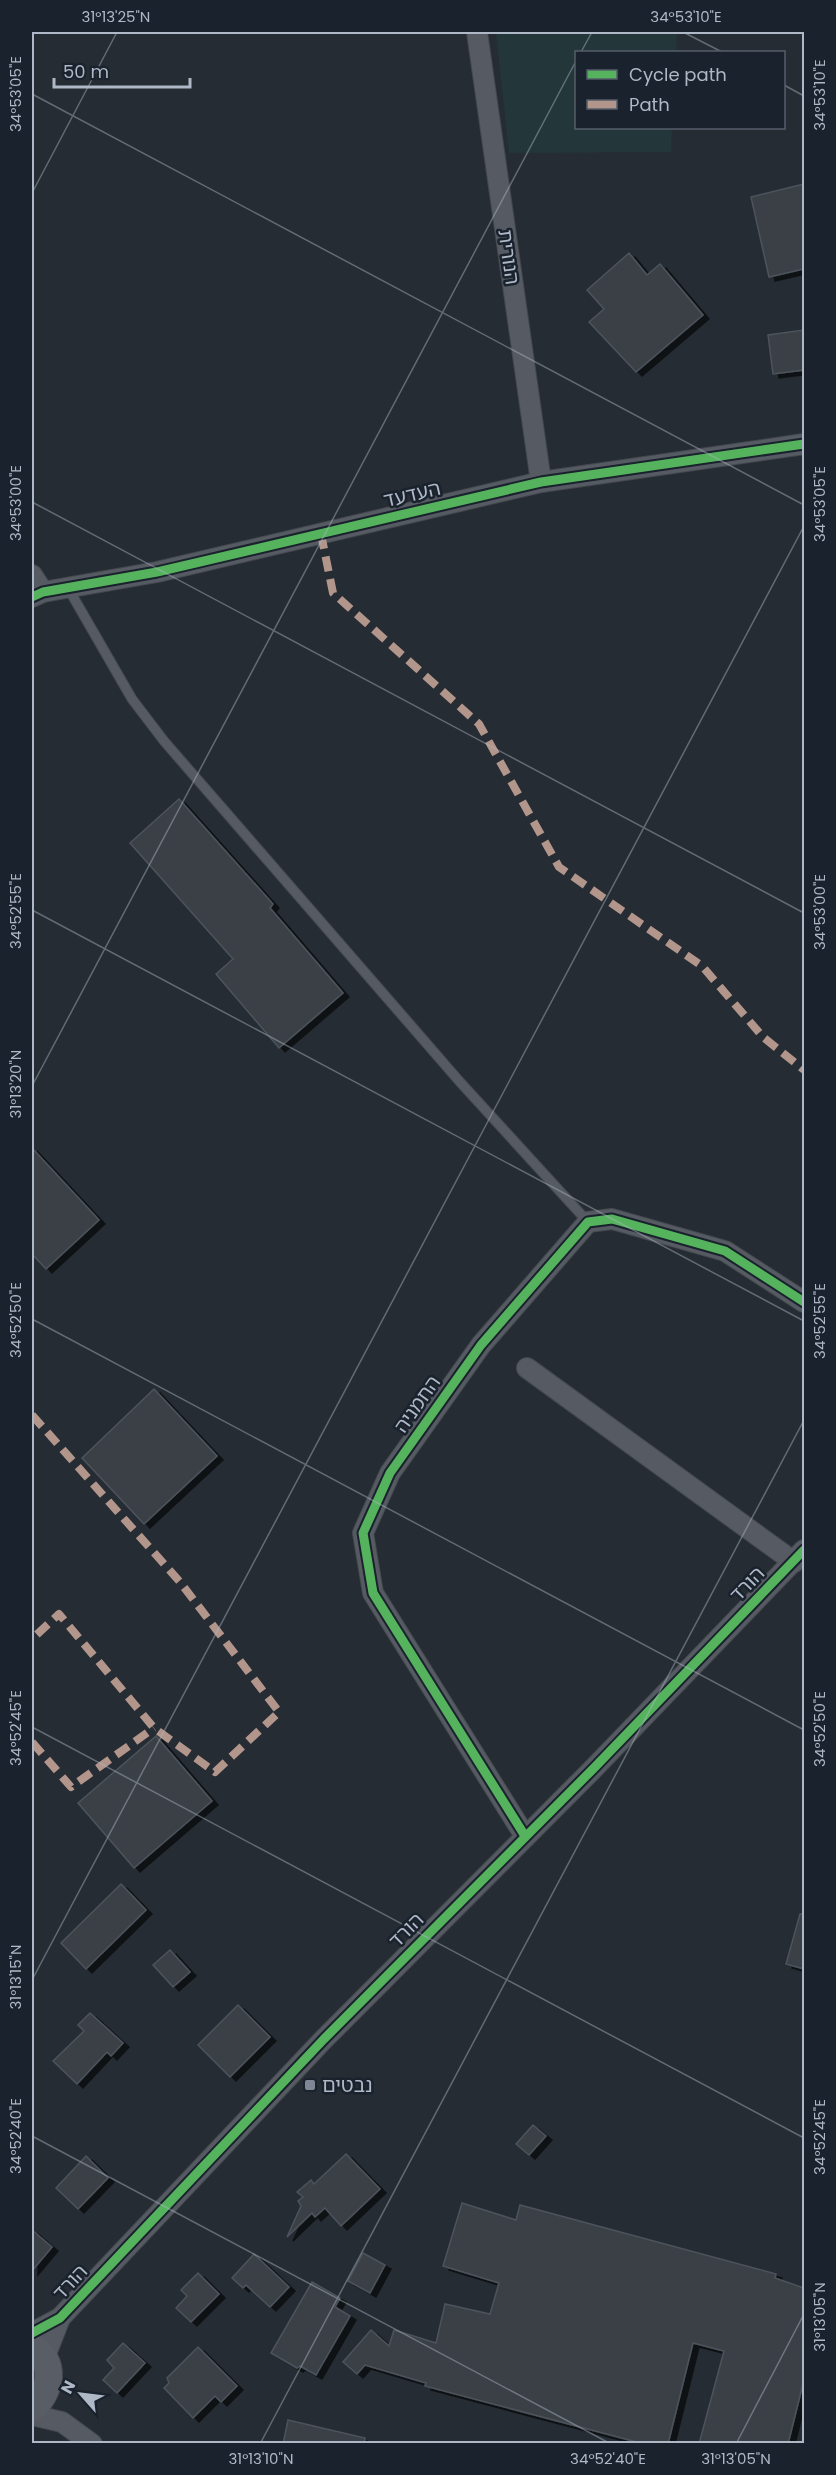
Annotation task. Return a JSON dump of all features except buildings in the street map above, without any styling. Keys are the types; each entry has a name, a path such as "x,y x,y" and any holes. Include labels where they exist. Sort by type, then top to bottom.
{"street":[{"name":"הנורית","path":"477,32 541,482"},
{"name":"העדעד","path":"37,595 157,572 541,482 804,444"},
{"path":"32,575 37,595"},
{"path":"588,1222 612,1219 725,1251 804,1302"},
{"name":"החמניה","path":"525,1836 373,1593 363,1533 390,1473 481,1345 588,1222"},
{"path":"527,1368 799,1556"},
{"name":"הורד","path":"38,2353 60,2318 324,2039 594,1768 799,1556"},
{"name":"הורד","path":"32,2333 60,2318"},
{"path":"38,2353 50,2379 39,2399 62,2422 92,2444"},
{"path":"32,2415 62,2422"}],"lane":[{"path":"68,588 132,699 164,741 460,1082 588,1222"}],"shaded area":[{"path":"496,32 677,32 676,51 575,51 575,129 672,129 671,152 509,153"}],"marked path":[{"path":"321,534 333,593 479,724 559,867 702,966 763,1037 804,1070"},
{"path":"32,1415 180,1582 279,1712 215,1772 154,1728 59,1614 32,1639"},
{"path":"32,1742 71,1787 154,1728"}],"cycle path":[{"path":"32,597 43,592 157,572 541,482 804,444"},
{"path":"525,1836 373,1593 363,1533 390,1473 481,1345 588,1222 612,1219 725,1251 804,1302"},
{"path":"32,2333 60,2318 324,2039 594,1768 804,1550"}],"place":[{"name":"נבטים","path":"310,2085"}]}
